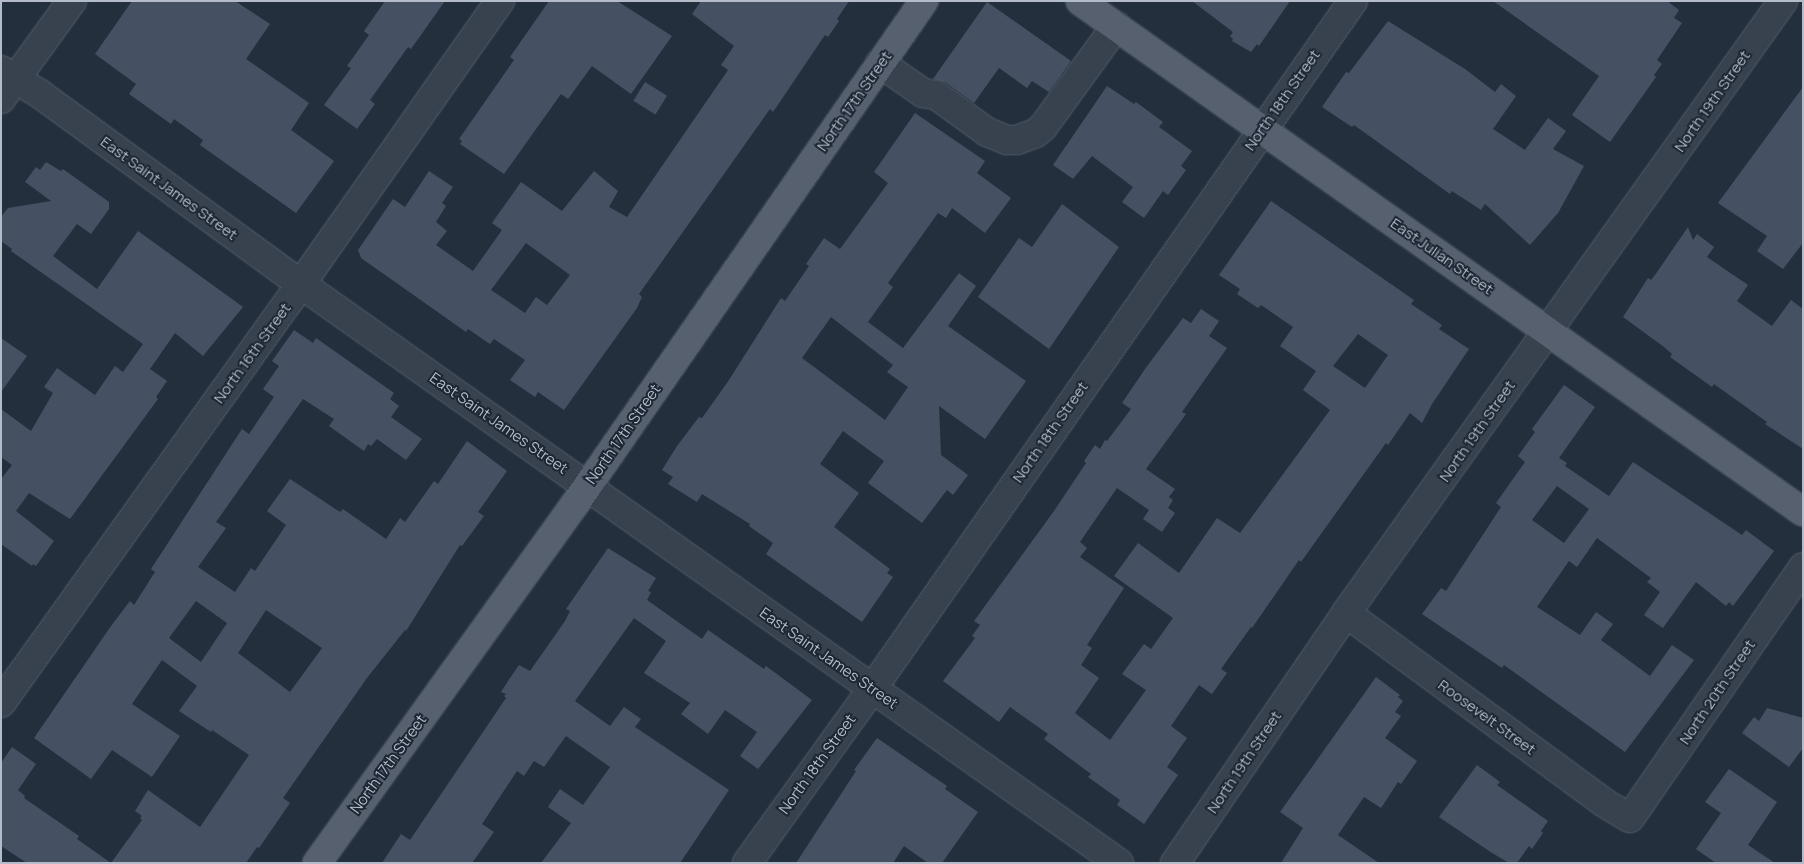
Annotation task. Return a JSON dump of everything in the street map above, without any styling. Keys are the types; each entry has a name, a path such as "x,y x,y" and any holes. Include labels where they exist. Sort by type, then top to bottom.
{"main road":[{"name":"North 17th Street","path":"317,863 587,486 924,1"},
{"name":"East Julian Street","path":"1080,1 1803,512"}],"street":[{"path":"6,83 72,1"},
{"name":"North 16th Street","path":"1,703 301,284 500,1"},
{"name":"North 18th Street","path":"746,863 872,689 1353,1"},
{"name":"North 19th Street","path":"1176,863 1346,613 1783,1"},
{"path":"880,63 923,93 936,95 987,132 1007,140 1017,140 1031,135 1043,127 1116,26"},
{"name":"East Saint James Street","path":"6,83 301,284 1119,863"},
{"name":"North 20th Street","path":"1630,818 1803,566"},
{"name":"Roosevelt Street","path":"1346,613 1603,802 1630,818"}],"building":[{"path":"132,1 235,1 270,24 246,59 309,103 291,130 334,161 296,213 200,145 203,140 174,119 171,124 129,94 136,84 95,54"},
{"path":"385,1 445,1 411,49 408,47 370,100 375,104 357,129 324,105 351,68 347,66 369,35 364,31"},
{"path":"549,1 617,1 672,36 631,94 592,66 568,99 561,94 504,174 460,144 462,141 459,139 514,60 510,57"},
{"path":"701,1 849,1 828,37 825,35 773,112 770,109 639,294 642,297 637,308 564,410 538,392 535,397 510,380 525,360 494,339 490,344 468,329 466,332 361,258 358,250 393,199 405,207 429,171 453,187 442,203 446,206 436,222 447,231 436,245 473,271 502,230 492,223 521,182 562,211 594,171 618,191 609,207 627,217 728,70 721,65 734,46 692,14","holes":["526,243 570,275 547,305 536,297 525,313 491,290"]},
{"path":"1192,1 1290,1 1259,46 1257,44 1251,52 1232,41 1233,39 1230,36 1233,32"},
{"path":"1493,1 1667,1 1679,10 1674,18 1682,23 1657,60 1662,64 1654,75 1656,77 1610,142 1572,115 1599,76"},
{"path":"987,2 1071,61 1049,92 1032,81 1027,88 999,68 974,103 945,82 933,79"},
{"path":"1388,21 1465,69 1495,92 1501,84 1516,96 1493,129 1525,150 1548,118 1566,131 1553,149 1584,166 1558,213 1530,245 1485,204 1481,210 1452,191 1450,194 1354,125 1352,127 1322,107 1346,72 1349,73"},
{"path":"645,82 667,96 655,114 633,101"},
{"path":"1107,86 1134,104 1136,102 1163,122 1159,127 1192,151 1181,166 1186,170 1168,195 1163,191 1144,218 1122,202 1133,187 1092,156 1073,179 1053,165"},
{"path":"1803,87 1803,243 1783,269 1757,251 1767,236 1718,203"},
{"path":"915,113 985,161 977,173 1011,198 985,233 952,208 946,218 938,213 888,283 893,287 868,322 903,348 959,273 976,286 948,326 1026,381 985,439 939,406 941,455 968,475 953,495 947,490 922,523 868,483 884,461 843,431 820,464 859,493 834,527 890,569 887,573 893,577 862,622 766,554 773,543 749,526 750,524 702,494 697,502 668,484 673,477 662,470 677,446 699,417 702,418 729,380 781,298 785,301 809,266 806,264 824,238 840,249 888,183 874,172","holes":["831,317 893,365 887,372 908,387 885,420 802,358"]},
{"path":"46,162 61,171 63,169 109,202 109,209 91,234 77,224 53,256 97,289 138,231 243,307 203,356 175,333 150,369 167,381 156,397 158,399 70,519 29,493 16,511 54,541 36,566 33,564 32,566 1,544 1,479 12,465 1,457 1,409 31,431 53,393 44,387 57,368 95,395 115,366 123,372 143,344 11,251 12,249 1,241 1,217 8,208 51,201 25,182 36,167 40,170"},
{"path":"1271,201 1414,300 1411,304 1442,325 1439,329 1469,349 1432,404 1422,423 1410,413 1388,445 1386,443 1301,562 1299,560 1221,669 1227,673 1212,694 1199,685 1171,726 1187,738 1167,767 1178,775 1144,824 1117,805 1120,800 1088,777 1091,774 1044,739 1048,734 1010,707 999,722 943,681 975,638 972,636 980,625 974,621 1054,511 1086,463 1084,461 1095,445 1100,449 1105,440 1107,441 1131,409 1122,403 1145,369 1183,318 1191,323 1201,309 1219,321 1209,336 1227,348 1182,412 1186,414 1146,469 1175,489 1169,497 1173,500 1168,508 1175,513 1162,532 1143,519 1149,510 1117,488 1080,542 1087,548 1080,557 1124,588 1087,645 1092,648 1081,665 1099,678 1075,713 1110,740 1146,690 1122,674 1144,644 1151,649 1173,618 1114,576 1138,543 1179,573 1217,518 1240,533 1330,410 1303,390 1316,371 1280,346 1293,327 1261,305 1258,308 1237,294 1240,289 1219,275","holes":["1358,334 1388,355 1365,388 1333,366"]},
{"path":"1062,204 1119,247 1049,349 978,297 1019,238 1032,247"},
{"path":"1688,227 1693,240 1697,234 1714,247 1707,257 1748,285 1737,301 1772,326 1791,300 1803,309 1803,449 1765,424 1767,422 1714,384 1712,387 1670,357 1672,354 1664,347 1623,317 1648,278 1651,280 1655,275"},
{"path":"294,330 313,343 316,338 394,393 390,399 399,406 391,417 422,439 406,460 377,439 371,446 368,444 364,451 329,426 334,419 303,399 216,522 226,528 198,567 235,592 251,568 255,571 286,525 267,511 290,479 340,512 343,509 386,539 400,518 405,522 434,481 438,484 467,441 507,471 478,512 484,516 462,546 460,545 406,631 367,678 283,798 290,803 259,848 257,847 246,863 111,863 142,820 140,818 142,816 135,811 148,790 200,827 249,755 179,711 197,686 162,660 132,704 180,736 152,777 112,750 91,779 34,738 111,626 130,601 134,605 155,572 151,569 242,429 249,434 274,397 263,389 279,366 272,361","holes":["196,601 227,623 201,662 169,638","266,610 322,648 290,692 238,653"]},
{"path":"1,338 27,356 1,392"},
{"path":"1564,385 1595,407 1559,458 1567,463 1565,466 1609,496 1633,462 1742,535 1746,530 1774,551 1733,606 1729,602 1726,606 1696,582 1663,628 1644,615 1660,592 1647,582 1651,578 1597,538 1577,567 1569,561 1537,607 1580,635 1596,612 1613,624 1601,640 1650,676 1672,645 1694,660 1625,752 1504,665 1502,668 1422,614 1441,588 1446,591 1501,507 1496,503 1525,462 1518,456 1535,432 1532,429","holes":["1557,486 1589,509 1564,543 1532,520"]},
{"path":"608,548 656,578 648,591 651,592 647,600 702,639 708,630 764,669 766,666 812,700 758,769 740,756 757,732 725,710 708,734 681,714 690,703 644,673 666,641 634,618 575,701 610,726 624,707 641,719 635,727 729,790 680,863 541,863 571,823 548,807 560,789 583,805 610,767 566,736 544,767 534,761 524,776 517,771 482,824 494,832 472,863 382,863 401,834 410,840 506,698 504,696 506,694 501,692 508,681 519,665 530,671 565,621 570,611 566,609"},
{"path":"1376,677 1400,695 1398,697 1403,701 1395,712 1401,716 1385,738 1417,761 1401,784 1398,782 1381,808 1364,797 1338,835 1379,863 1281,863 1303,828 1280,812"},
{"path":"1767,708 1803,718 1803,748 1789,767 1742,733 1754,717 1759,721"},
{"path":"877,738 947,786 945,789 978,812 942,863 928,863 904,846 893,863 796,863 856,771 854,770"},
{"path":"12,747 36,764 18,790 25,796 24,798 79,836 77,839 111,863 27,863 1,846 1,763"},
{"path":"1477,765 1500,782 1497,785 1548,821 1541,831 1543,833 1532,849 1529,846 1517,863 1509,863 1439,817"},
{"path":"1729,769 1777,802 1748,845 1775,863 1716,863 1696,849 1721,813 1705,802"}]}
